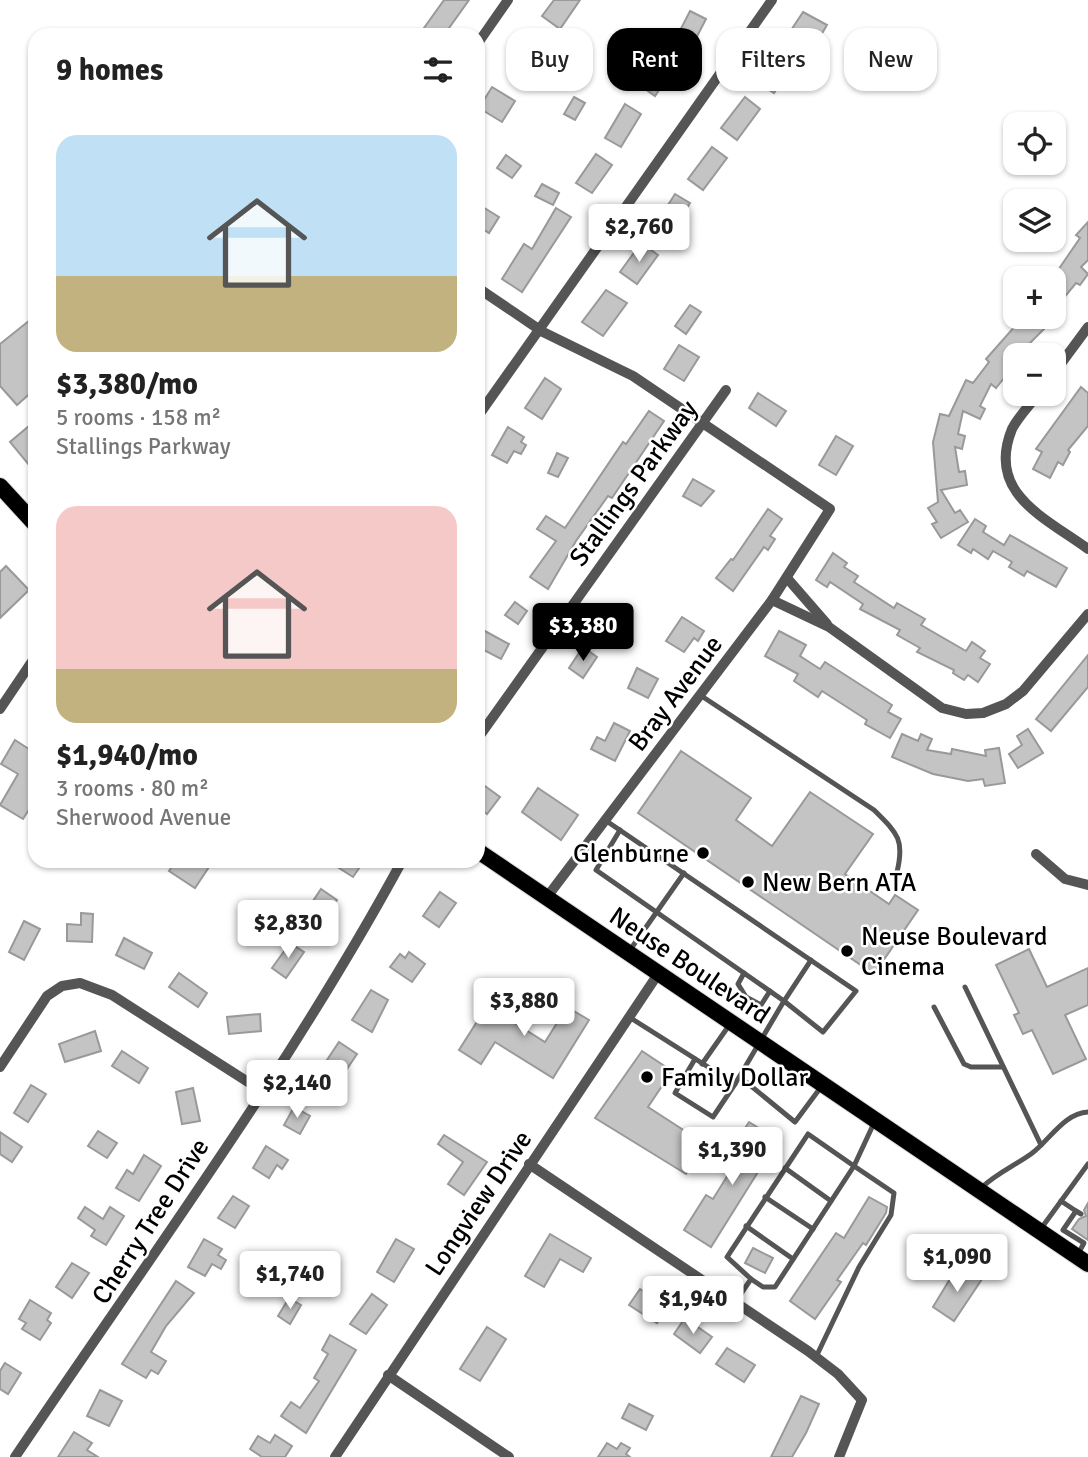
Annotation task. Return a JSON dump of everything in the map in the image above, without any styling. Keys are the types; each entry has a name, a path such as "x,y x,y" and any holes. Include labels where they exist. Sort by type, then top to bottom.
{"main road":[{"path":"0,486 28,516"},
{"name":"Neuse Boulevard","path":"485,856 1039,1231 1084,1250"}],"street":[{"path":"485,33 509,0"},
{"path":"485,406 772,0"},
{"path":"485,293 539,329 633,376 703,422"},
{"path":"1066,357 1088,327"},
{"name":"Stallings Parkway","path":"485,728 726,390"},
{"path":"1029,406 1013,427 1006,450 1006,475 1015,493 1028,506 1088,549"},
{"name":"Bray Avenue","path":"547,897 772,600 830,509 703,422"},
{"path":"786,578 829,627"},
{"path":"772,600 829,627 942,708 966,714 983,713 1006,704 1023,691 1088,614"},
{"path":"0,709 28,667"},
{"path":"1036,854 1065,879 1088,886"},
{"name":"Cherry Tree Drive","path":"15,1457 102,1334 262,1091 363,934 398,868"},
{"name":"Longview Drive","path":"335,1457 658,974"},
{"path":"0,1067 47,996 62,986 80,983 112,995 262,1091"},
{"path":"529,1164 736,1301 838,1374 862,1400 839,1457"},
{"path":"388,1375 509,1457"}],"lane":[{"path":"700,695 874,810 897,833 901,853 897,872"},
{"path":"605,820 856,991 823,1031 596,870 621,831"},
{"path":"628,953 684,873"},
{"path":"695,1059 675,1093 713,1117 811,960"},
{"path":"744,973 738,984 746,997 761,1005 770,991"},
{"path":"965,987 1041,1145"},
{"path":"934,1007 964,1064 1003,1067"},
{"path":"629,1017 735,1084"},
{"path":"702,1064 731,1022"},
{"path":"740,1077 808,1134 888,1186 894,1193 895,1203 877,1241 859,1267 816,1357"},
{"path":"796,1122 823,1084"},
{"path":"978,1190 999,1170 1041,1145 1074,1115 1088,1112"},
{"path":"808,1134 727,1257 763,1287 775,1287 854,1166 876,1120"},
{"path":"1039,1231 1088,1164"},
{"path":"785,1168 831,1201"},
{"path":"765,1197 813,1229"},
{"path":"1061,1201 1079,1213 1063,1230 1084,1250"},
{"path":"746,1226 793,1259"},
{"path":"736,1301 751,1279"}],"building":[{"path":"444,0 469,0 449,28 424,28"},
{"path":"554,0 580,0 561,28 542,16"},
{"path":"690,11 706,19 701,28 681,28"},
{"path":"803,12 827,25 825,28 792,28"},
{"path":"492,87 515,101 502,122 485,112 485,98"},
{"path":"574,97 585,103 575,120 564,114"},
{"path":"745,97 760,109 737,140 721,128"},
{"path":"625,104 641,114 621,147 605,138"},
{"path":"712,147 727,158 703,190 688,179"},
{"path":"596,154 612,165 592,193 576,183"},
{"path":"506,155 521,166 512,178 497,168"},
{"path":"542,184 559,193 553,205 535,196"},
{"path":"675,194 690,203 669,237 654,227"},
{"path":"485,208 499,217 489,233 485,230"},
{"path":"556,208 571,217 522,292 502,279 524,244 532,249"},
{"path":"1088,222 1088,260 1081,267 1088,274 1080,285 1076,283 1066,295 1066,266 1061,266 1080,238 1076,235"},
{"path":"641,243 658,255 637,284 620,272"},
{"path":"606,290 627,303 603,336 582,322"},
{"path":"690,305 701,312 686,334 675,326"},
{"path":"28,322 28,395 17,405 0,386 0,344"},
{"path":"1012,329 1044,329 1030,343 1003,343 1003,379 996,388 991,384 980,406 985,409 980,419 963,411 958,434 965,436 962,449 955,447 959,472 965,471 967,485 941,490 955,513 960,510 968,522 941,538 932,524 937,522 928,508 938,502 933,442 940,414 949,416 966,380 973,383 989,362 986,359"},
{"path":"679,345 699,357 684,381 664,369"},
{"path":"545,378 561,389 542,419 525,408"},
{"path":"1081,387 1088,393 1088,426 1068,450 1070,452 1063,465 1058,462 1050,478 1033,469 1042,452 1036,449"},
{"path":"758,393 786,411 776,426 749,408"},
{"path":"649,411 664,421 612,498 608,496 576,541 548,589 530,577 556,541 537,529 546,516 565,528 623,442 626,444"},
{"path":"28,427 28,464 10,442"},
{"path":"508,427 524,437 521,442 526,445 521,454 514,451 507,463 492,455"},
{"path":"836,436 853,446 836,475 819,465"},
{"path":"557,453 568,458 558,477 548,473"},
{"path":"693,479 714,491 701,506 683,496"},
{"path":"768,509 782,519 770,536 775,539 768,550 764,547 733,591 716,578 731,559 733,560"},
{"path":"975,519 986,526 983,532 1004,545 1010,535 1067,568 1056,587 1027,571 1024,576 1009,567 1012,562 993,551 988,559 973,549 971,553 958,545"},
{"path":"833,553 847,563 844,567 858,576 854,582 894,608 897,603 925,619 921,625 966,651 972,642 985,651 980,658 990,664 978,682 968,675 964,680 953,673 954,670 917,652 920,648 897,635 900,630 860,609 863,604 830,582 827,587 816,580"},
{"path":"6,566 28,591 0,618 0,572"},
{"path":"515,602 527,611 518,624 505,615"},
{"path":"607,609 620,620 607,636 594,625"},
{"path":"682,617 704,631 698,641 694,638 684,652 666,641"},
{"path":"485,631 509,644 501,659 485,651"},
{"path":"779,631 806,645 800,656 820,669 825,662 892,705 888,712 901,719 890,738 865,724 867,720 822,691 818,697 794,681 798,674 765,656"},
{"path":"583,647 597,657 583,678 569,668"},
{"path":"1088,655 1088,687 1051,731 1036,719"},
{"path":"637,668 658,679 648,698 628,688"},
{"path":"614,723 630,731 615,761 591,749 597,737 605,741"},
{"path":"1028,729 1043,753 1018,768 1009,754 1022,745 1017,736"},
{"path":"902,734 918,741 921,734 932,739 927,750 951,754 952,749 986,756 985,750 999,748 1005,783 985,786 983,779 968,781 933,774 892,757"},
{"path":"15,740 28,748 28,811 23,819 0,805 18,774 1,764"},
{"path":"681,751 751,798 736,820 772,846 810,792 873,834 845,874 889,904 895,895 918,910 874,974 638,813"},
{"path":"485,786 500,797 487,814 485,812"},
{"path":"538,788 578,815 561,840 522,812"},
{"path":"171,868 208,868 195,888 169,871"},
{"path":"339,868 359,868 353,877"},
{"path":"321,889 337,900 319,927 303,916"},
{"path":"440,892 456,903 439,927 423,916"},
{"path":"81,913 93,914 92,942 67,941 67,924 81,925"},
{"path":"24,921 40,929 24,960 9,952"},
{"path":"124,938 152,953 144,969 116,955"},
{"path":"290,943 304,952 286,978 272,968"},
{"path":"1029,949 1047,987 1088,968 1088,1005 1065,1015 1086,1059 1053,1074 1032,1030 1023,1034 1014,1015 1019,1013 996,965"},
{"path":"409,952 425,964 412,982 390,967 400,954 405,958"},
{"path":"179,973 207,993 198,1007 169,987"},
{"path":"371,990 388,1000 372,1032 352,1020"},
{"path":"492,998 515,1013 510,1020 545,1042 567,1007 589,1020 553,1078 495,1042 481,1064 459,1050"},
{"path":"260,1014 261,1031 229,1034 227,1017"},
{"path":"95,1031 101,1051 65,1062 59,1044"},
{"path":"339,1042 357,1054 337,1084 319,1072"},
{"path":"122,1051 148,1068 139,1083 112,1066"},
{"path":"642,1051 672,1071 648,1107 705,1144 686,1174 595,1118"},
{"path":"31,1085 46,1094 28,1122 14,1113"},
{"path":"193,1088 200,1121 182,1124 176,1092"},
{"path":"294,1107 310,1116 300,1134 284,1125"},
{"path":"749,1122 778,1140 711,1247 684,1230 706,1195 713,1199 749,1141 740,1136"},
{"path":"98,1131 117,1143 107,1158 88,1146"},
{"path":"0,1132 22,1147 12,1162 0,1154"},
{"path":"444,1135 487,1162 464,1195 448,1184 463,1162 438,1144"},
{"path":"266,1146 288,1160 282,1169 277,1165 269,1178 253,1168"},
{"path":"144,1155 161,1166 139,1201 116,1188 127,1170 133,1174"},
{"path":"233,1196 249,1206 235,1228 218,1218"},
{"path":"869,1197 887,1207 886,1213 866,1245 863,1243 837,1280 841,1282 815,1319 790,1301 836,1233 844,1238"},
{"path":"1088,1203 1088,1240 1072,1229 1079,1219 1086,1216 1084,1210"},
{"path":"85,1207 103,1219 110,1207 124,1216 106,1245 91,1236 95,1230 78,1218"},
{"path":"550,1234 591,1258 583,1272 560,1259 544,1287 525,1276"},
{"path":"204,1239 222,1249 218,1255 226,1260 221,1269 212,1264 205,1276 188,1267"},
{"path":"396,1239 414,1249 394,1282 377,1272"},
{"path":"753,1248 773,1258 765,1273 745,1263"},
{"path":"72,1263 89,1273 72,1298 56,1287"},
{"path":"965,1268 982,1279 954,1321 933,1307 950,1279 956,1283"},
{"path":"176,1281 194,1293 166,1326 151,1352 166,1361 158,1374 151,1370 146,1378 122,1364"},
{"path":"640,1289 668,1306 657,1323 629,1305"},
{"path":"372,1294 387,1305 366,1334 350,1324"},
{"path":"289,1298 301,1305 290,1324 278,1316"},
{"path":"30,1300 51,1313 47,1320 51,1323 40,1340 22,1329 26,1323 19,1319"},
{"path":"685,1318 712,1337 700,1353 674,1334"},
{"path":"487,1327 506,1339 480,1381 460,1369"},
{"path":"330,1335 356,1350 306,1433 281,1416 291,1402 300,1408 319,1381 314,1378 328,1354 322,1350"},
{"path":"727,1348 755,1365 744,1382 716,1364"},
{"path":"5,1363 21,1373 8,1394 0,1389 0,1371"},
{"path":"100,1390 122,1401 109,1426 87,1416"},
{"path":"801,1396 819,1404 806,1433 792,1457 771,1457"},
{"path":"629,1404 653,1416 646,1430 622,1418"},
{"path":"74,1432 92,1443 87,1450 98,1457 58,1457"},
{"path":"275,1435 292,1446 285,1457 262,1457 250,1449 258,1436 270,1443"},
{"path":"607,1443 617,1449 621,1443 630,1448 626,1454 630,1457 598,1457"}],"place":[{"name":"Glenburne","path":"703,853"},
{"name":"New Bern ATA","path":"748,882"},
{"name":"Neuse Boulevard Cinema","path":"847,951"},
{"name":"Family Dollar","path":"647,1077"}]}
